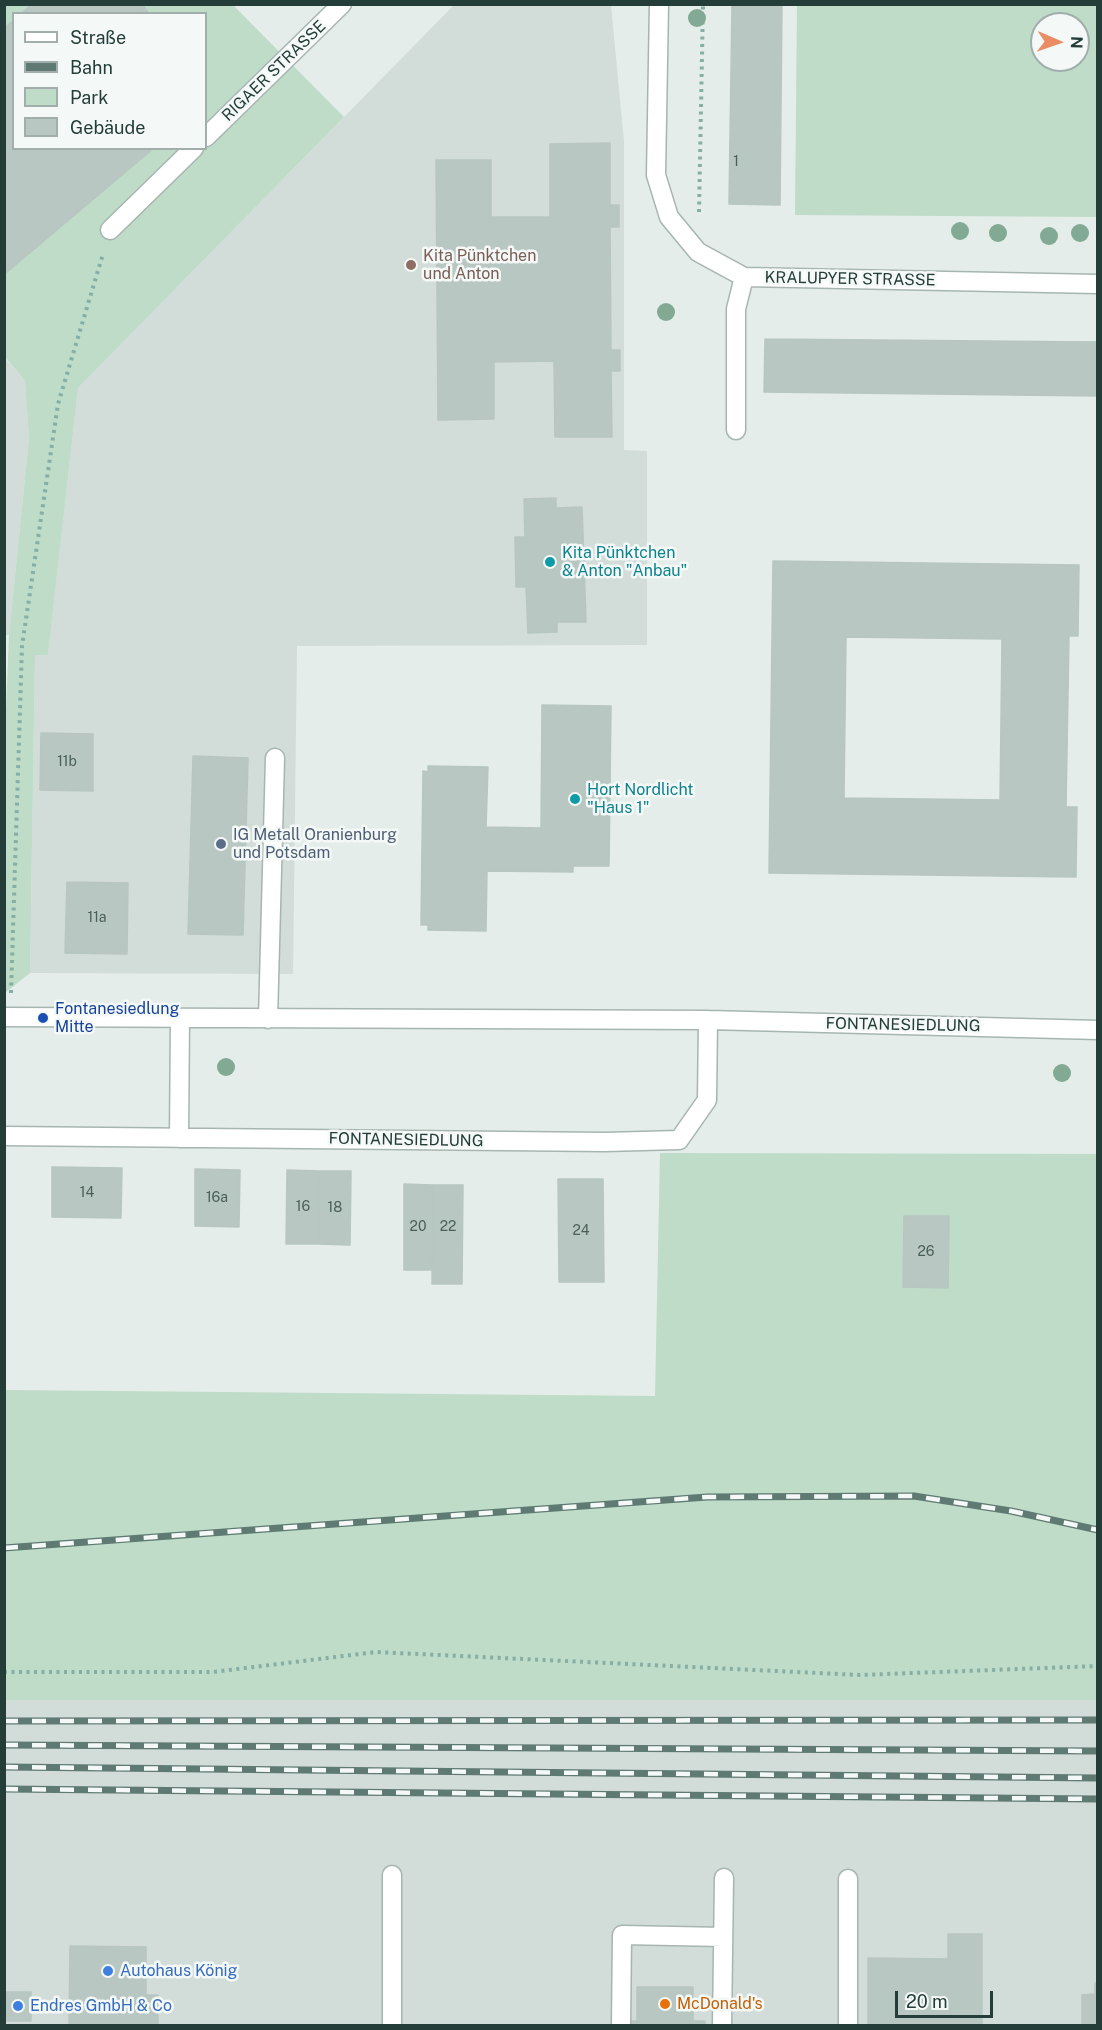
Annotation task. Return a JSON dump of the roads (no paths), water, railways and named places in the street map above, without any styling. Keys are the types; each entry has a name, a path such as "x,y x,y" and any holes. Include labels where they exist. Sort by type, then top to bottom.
{"street":[{"name":"RIGAER STRASSE","path":"207,136 342,4"},
{"name":"KRALUPYER STRASSE","path":"659,4 656,175 669,217 698,252 744,277 1098,284"},
{"path":"110,230 192,150"},
{"path":"736,430 736,309 744,277"},
{"path":"268,1019 275,758"},
{"name":"FONTANESIEDLUNG","path":"7,1017 708,1020 1098,1030"},
{"path":"179,1138 180,1018"},
{"name":"FONTANESIEDLUNG","path":"4,1136 605,1142 679,1140 707,1100 708,1020"},
{"path":"392,1875 392,2025"},
{"path":"722,2025 724,1878"},
{"path":"848,1879 848,2025"},
{"path":"621,2025 622,1935 723,1937"}],"railway":[{"path":"4,1548 707,1497 914,1496 1011,1511 1098,1530"},
{"path":"4,1721 1098,1720"},
{"path":"4,1745 1098,1751"},
{"path":"4,1767 1098,1778"},
{"path":"4,1789 1098,1799"}],"place":[{"name":"Kita Pünktchen und Anton","path":"411,265"},
{"name":"Kita Pünktchen & Anton \"Anbau\"","path":"550,562"},
{"name":"Hort Nordlicht \"Haus 1\"","path":"575,799"},
{"name":"IG Metall Oranienburg und Potsdam","path":"221,844"},
{"name":"Fontanesiedlung Mitte","path":"43,1018"},
{"name":"Autohaus König","path":"108,1971"},
{"name":"McDonald's","path":"665,2004"},
{"name":"Endres GmbH & Co","path":"18,2006"}]}
